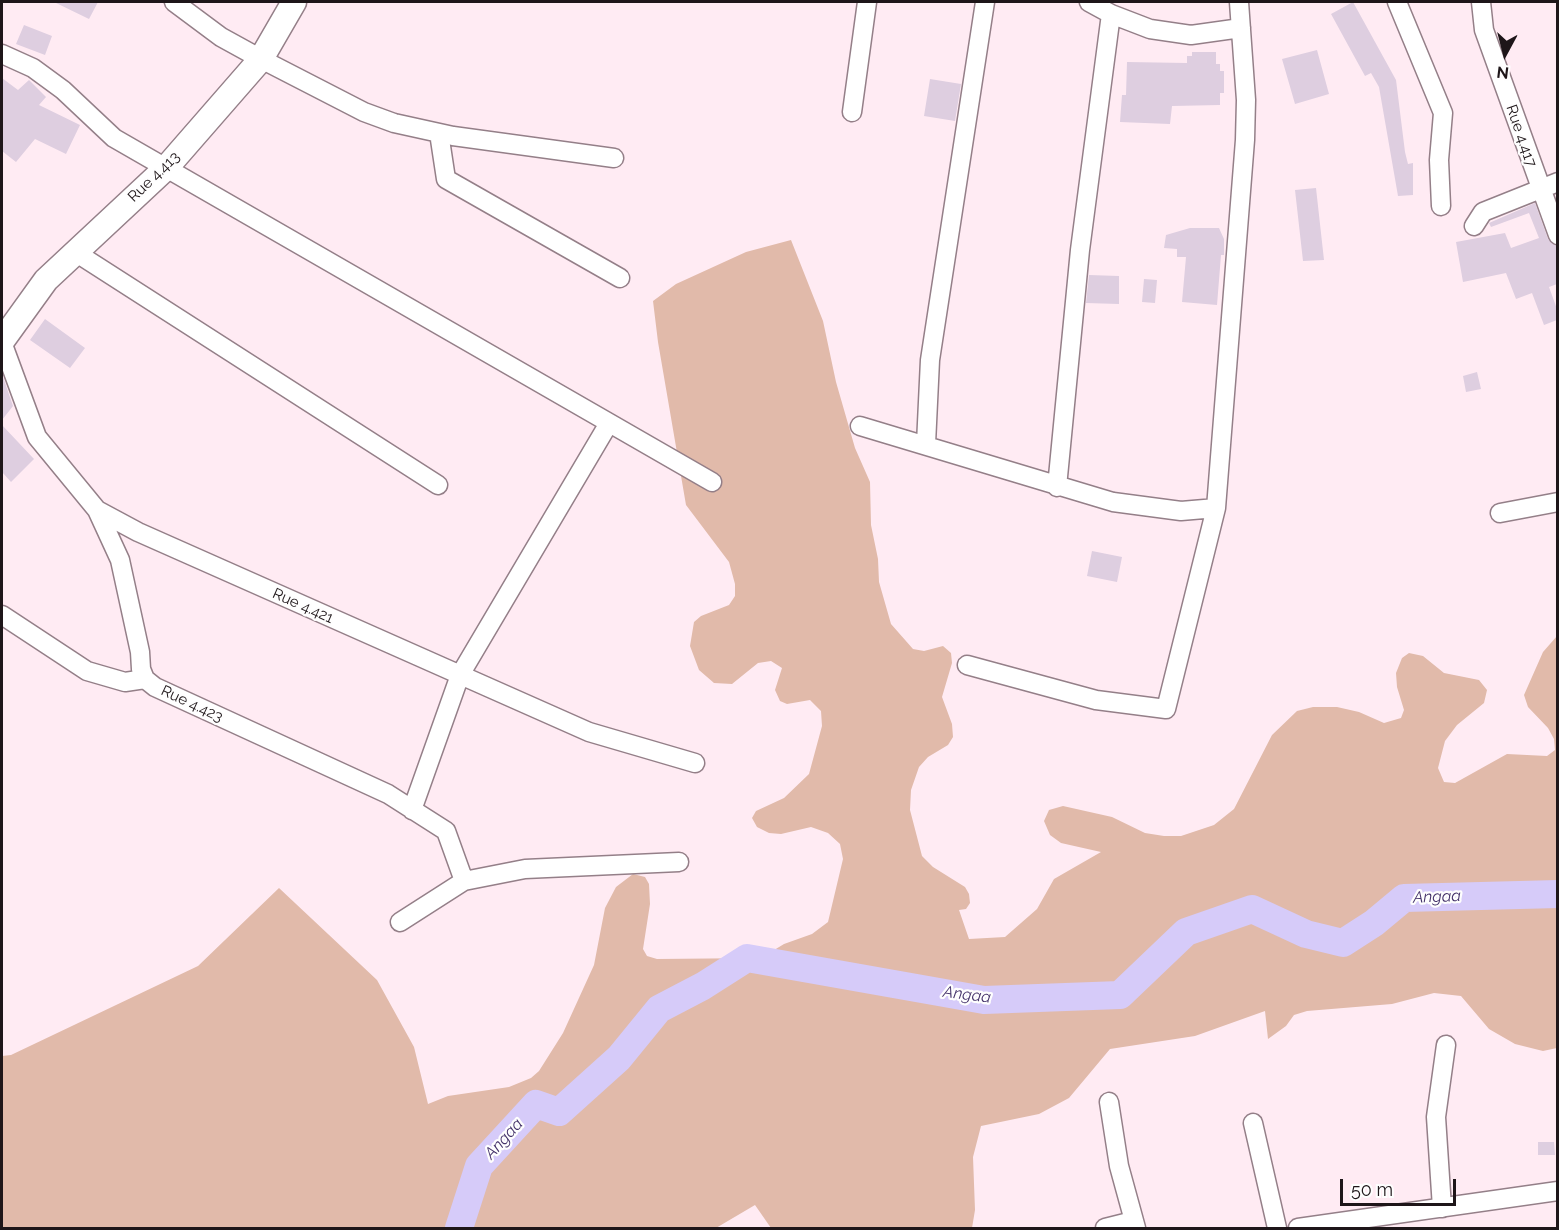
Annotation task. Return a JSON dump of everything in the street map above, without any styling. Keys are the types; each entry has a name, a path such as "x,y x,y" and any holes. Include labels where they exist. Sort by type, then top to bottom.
{"street":[{"path":"174,2 221,37 364,112 394,123 439,133 614,158"},
{"name":"Rue 4.413","path":"2,342 46,280 166,168 261,59 294,2"},
{"path":"852,112 867,2"},
{"path":"926,444 930,360 985,2"},
{"path":"1089,2 1111,14 1150,29 1191,35 1241,28"},
{"path":"967,665 1096,700 1166,709 1216,507 1245,140 1239,2"},
{"path":"1397,2 1443,113 1439,160 1441,206"},
{"name":"Rue 4.417","path":"1481,2 1484,30 1557,235"},
{"path":"1057,486 1080,250 1111,14"},
{"path":"2,54 33,68 63,90 114,138 712,482"},
{"path":"439,133 446,179 620,278"},
{"path":"1474,226 1483,212 1557,182"},
{"path":"75,252 438,484"},
{"name":"Rue 4.421","path":"2,342 37,437 97,510 138,532 589,732 694,763"},
{"path":"412,810 460,675 609,423"},
{"path":"860,426 1113,502 1181,511 1216,507"},
{"path":"1500,513 1557,502"},
{"path":"97,510 120,560 145,679"},
{"name":"Rue 4.423","path":"2,615 87,671 125,682 145,679 155,687 388,794 446,831 464,880"},
{"path":"400,922 464,880 525,869 679,862"},
{"path":"1442,1208 1436,1117 1446,1045"},
{"path":"1105,1228 1134,1225 1119,1166 1109,1102"},
{"path":"1253,1123 1277,1228"},
{"path":"1298,1228 1557,1191"}],"shaded area":[{"path":"791,240 823,321 836,382 855,448 870,482 871,525 878,559 879,582 891,624 913,649 924,651 943,646 951,653 952,663 942,697 952,724 953,737 948,745 928,757 919,767 911,790 910,810 922,856 933,867 965,887 969,894 970,903 966,909 959,910 969,939 1005,937 1037,909 1054,879 1101,852 1061,843 1050,835 1044,821 1049,810 1063,806 1112,817 1145,833 1164,836 1181,836 1214,825 1234,809 1272,735 1297,711 1313,707 1337,707 1359,712 1384,723 1401,718 1404,710 1397,687 1396,673 1402,658 1409,653 1423,656 1444,673 1479,680 1487,690 1484,703 1457,725 1445,741 1438,768 1444,782 1455,783 1507,754 1547,756 1555,750 1554,739 1548,728 1528,707 1524,695 1543,652 1557,636 1557,1048 1543,1051 1515,1044 1489,1029 1461,996 1434,993 1392,1004 1307,1011 1294,1015 1286,1026 1268,1039 1265,1011 1195,1036 1110,1049 1069,1098 1039,1114 981,1126 973,1157 975,1210 972,1228 771,1228 755,1205 716,1228 2,1228 2,1056 11,1055 198,966 279,888 377,980 414,1047 428,1104 448,1096 509,1087 531,1078 539,1071 563,1033 594,965 605,908 616,887 633,874 645,877 649,884 650,904 643,949 647,956 657,959 761,958 784,944 812,934 828,922 843,859 840,844 828,833 811,827 781,834 769,833 757,827 752,818 756,811 784,798 809,774 822,726 821,711 810,700 787,704 780,701 775,690 782,668 771,661 758,663 732,684 714,683 699,670 690,646 694,622 701,616 729,605 735,596 735,584 729,562 686,505 653,301 676,284 746,252"}],"building":[{"path":"54,2 98,2 89,19"},
{"path":"1353,2 1396,80 1405,152 1408,164 1413,163 1413,195 1398,196 1379,87 1371,73 1365,76 1331,14"},
{"path":"24,25 52,36 45,55 16,44"},
{"path":"1317,50 1329,94 1295,104 1282,59"},
{"path":"1192,52 1216,52 1216,64 1220,64 1220,71 1224,71 1224,93 1220,93 1220,105 1172,106 1170,124 1120,122 1122,95 1126,95 1127,62 1187,63 1187,56 1192,56"},
{"path":"2,78 18,90 29,80 46,97 39,105 80,125 66,154 35,139 16,162 2,151"},
{"path":"930,79 961,84 955,121 924,116"},
{"path":"1316,188 1324,260 1303,261 1295,190"},
{"path":"1535,203 1548,239 1557,246 1557,284 1549,287 1557,309 1557,320 1544,325 1532,293 1516,299 1506,273 1463,282 1456,242 1505,233 1511,248 1539,238 1529,213 1491,227 1489,223"},
{"path":"1190,228 1219,228 1224,239 1217,305 1182,302 1186,257 1177,257 1177,249 1164,248 1166,235"},
{"path":"1089,275 1119,276 1119,304 1086,303"},
{"path":"1144,279 1157,280 1155,303 1142,302"},
{"path":"45,319 85,348 70,368 30,340"},
{"path":"1477,372 1481,389 1466,392 1463,376"},
{"path":"2,374 13,406 2,420"},
{"path":"2,425 34,459 11,482 2,472"},
{"path":"1092,551 1122,557 1117,582 1087,576"},
{"path":"1538,1142 1554,1142 1555,1155 1538,1155"}],"waterway":[{"name":"Angaa","path":"459,1228 479,1166 536,1104 559,1112 619,1058 659,1009 703,986 747,958 984,1000 1120,995 1186,932 1252,909 1306,934 1343,943 1374,923 1404,898 1558,894"}]}
